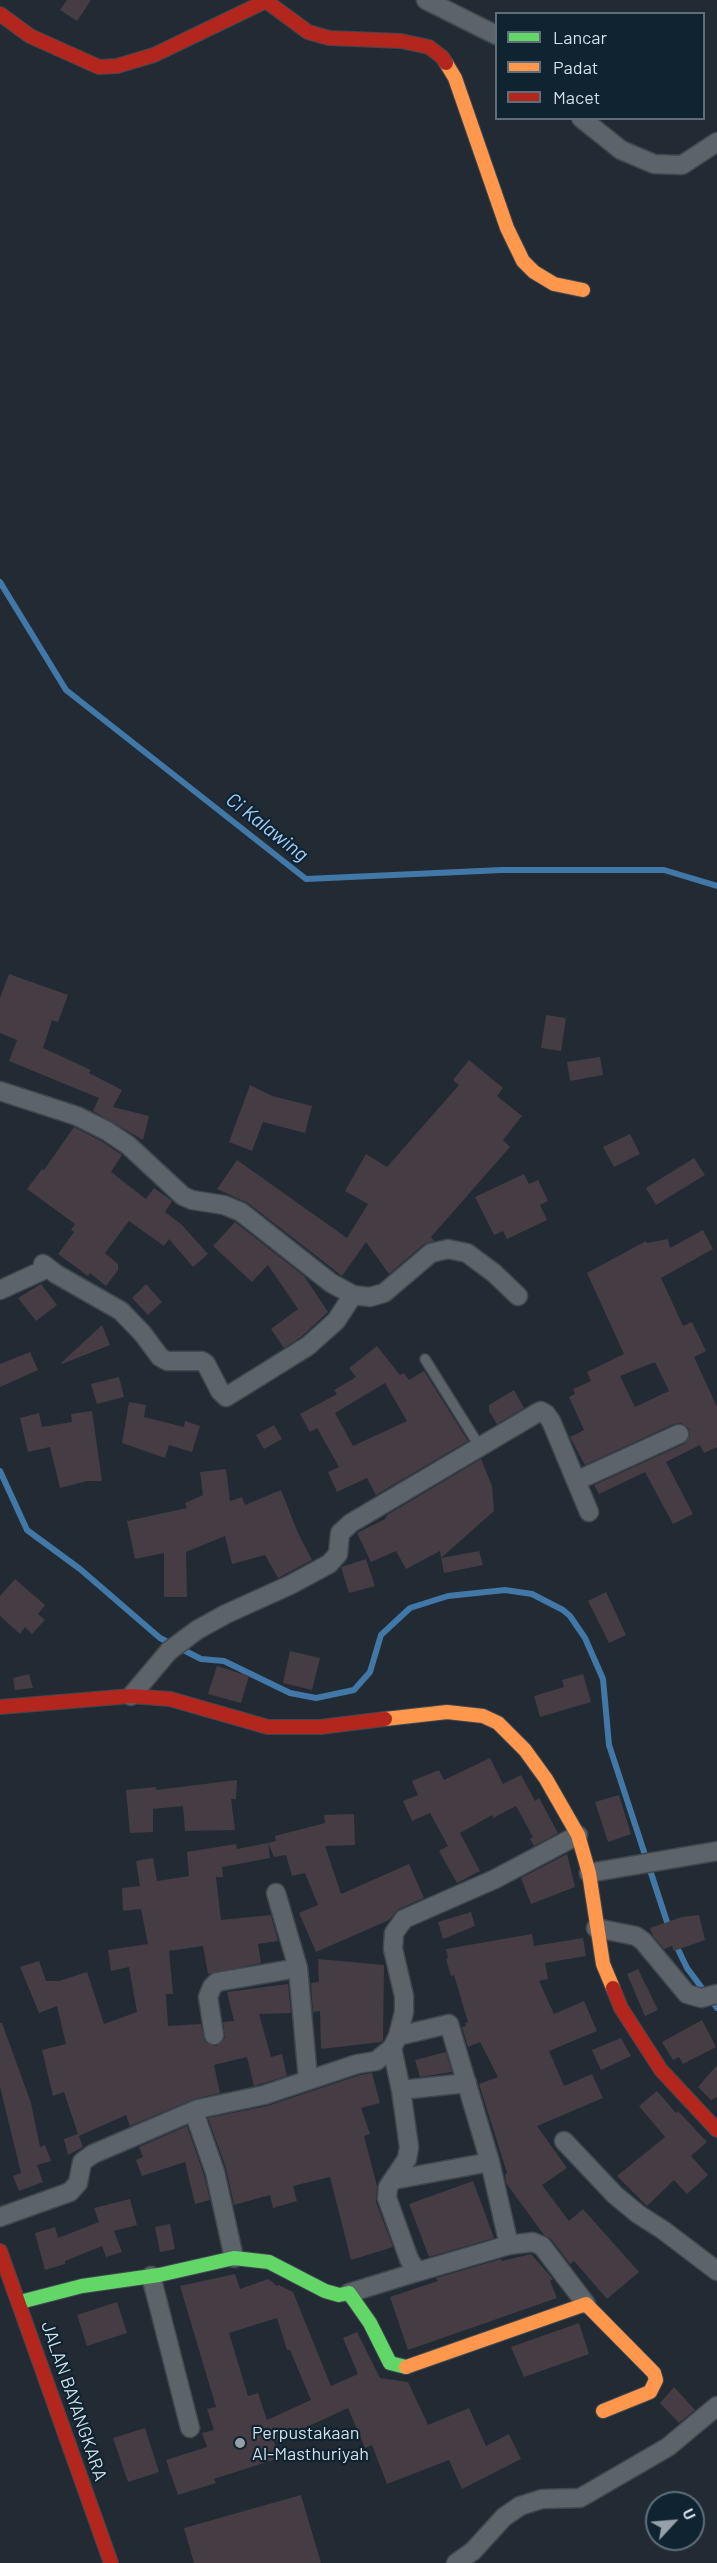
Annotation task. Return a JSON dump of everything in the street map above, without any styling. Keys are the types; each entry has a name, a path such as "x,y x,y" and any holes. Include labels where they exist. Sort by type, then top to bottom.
{"main road":[{"path":"0,14 30,36 99,67 117,66 154,56 266,1 308,32 329,38 401,41 429,47 442,57 455,78 507,228 523,261 534,272 554,284 583,290"},
{"path":"0,1707 131,1696 170,1700 236,1720 284,1728 320,1727 422,1714 464,1712 483,1716 504,1728 525,1750 546,1779 578,1835 589,1873 603,1964 621,2008 661,2070 717,2130"},
{"name":"JALAN BAYANGKARA","path":"0,2251 111,2563"},
{"path":"20,2302 82,2286 151,2276 234,2258 268,2262 325,2291 339,2295 350,2293 370,2323 390,2363 406,2367 586,2304 654,2373 656,2380 650,2392 603,2411"}],"street":[{"path":"426,0 495,34"},
{"path":"584,120 621,150 654,164 682,165 717,142"},
{"path":"0,1091 78,1116 107,1131 128,1145 183,1196 192,1200 224,1205 241,1212 331,1282 353,1295 370,1297 384,1293 431,1253 448,1249 467,1253 494,1273 518,1296"},
{"path":"0,1290 46,1266 121,1311 143,1334 160,1357 167,1361 206,1364 220,1391 226,1397 308,1346 336,1321 353,1295"},
{"path":"131,1696 162,1659 185,1638 226,1614 319,1571 335,1559 339,1550 340,1533 351,1523 542,1411 551,1421 589,1512"},
{"path":"576,1481 679,1434"},
{"path":"417,2272 409,2259 387,2198 388,2187 409,2152 395,2042 404,2012 404,1996 392,1940 398,1925 413,1914 495,1879 578,1835"},
{"path":"589,1873 717,1851"},
{"path":"276,1893 298,1968 308,2079"},
{"path":"596,1928 636,1935 644,1941 687,1994 701,1998 717,1994"},
{"path":"214,2035 208,1997 217,1982 298,1968"},
{"path":"0,2217 69,2192 78,2183 82,2162 93,2154 211,2105 264,2095 357,2064 376,2061 395,2042 449,2024 490,2162 509,2245"},
{"path":"401,2090 467,2083"},
{"path":"194,2112 215,2172 234,2258"},
{"path":"564,2141 615,2194 638,2214 717,2271"},
{"path":"393,2180 490,2162"},
{"path":"350,2293 509,2245 533,2242 542,2246 586,2304"},
{"path":"151,2276 190,2428"},
{"path":"456,2563 473,2551 514,2510 534,2500 580,2498 668,2447 717,2406"}],"lane":[{"path":"425,1359 480,1447"}],"building":[{"path":"67,0 91,0 77,21 60,10"},
{"path":"9,974 68,995 58,1022 52,1020 43,1048 91,1070 89,1073 122,1090 113,1107 149,1116 143,1140 93,1111 99,1098 9,1061 17,1040 0,1033 0,998"},
{"path":"546,1015 566,1018 561,1051 541,1048"},
{"path":"600,1057 603,1075 570,1081 567,1062"},
{"path":"469,1060 503,1088 497,1096 522,1116 503,1140 510,1147 431,1237 434,1241 424,1244 389,1274 366,1242 342,1276 248,1203 217,1189 237,1160 347,1238 368,1204 345,1191 366,1154 387,1167 459,1085 453,1080"},
{"path":"250,1085 272,1096 312,1106 305,1133 263,1122 252,1151 229,1142"},
{"path":"74,1127 122,1155 111,1172 146,1199 154,1188 172,1201 165,1212 182,1225 208,1254 193,1267 169,1239 164,1246 129,1221 105,1253 118,1264 118,1270 106,1286 90,1273 88,1276 58,1254 74,1232 71,1230 75,1224 27,1189 42,1169 44,1170"},
{"path":"630,1134 640,1154 614,1167 603,1147"},
{"path":"694,1158 705,1175 656,1205 646,1188"},
{"path":"524,1174 529,1184 538,1180 548,1201 540,1205 547,1220 507,1239 503,1231 494,1235 475,1197"},
{"path":"235,1222 304,1276 328,1312 301,1337 284,1348 271,1329 298,1309 268,1265 252,1282 213,1246"},
{"path":"703,1230 713,1249 661,1278 683,1326 692,1322 706,1351 694,1357 717,1407 717,1447 704,1453 700,1445 666,1462 693,1514 673,1524 645,1472 599,1494 594,1485 684,1444 690,1436 689,1429 681,1423 674,1424 585,1465 570,1437 584,1430 569,1397 575,1394 573,1389 591,1381 587,1372 624,1354 587,1273 646,1241 647,1243 668,1239 670,1248","holes":["655,1362 669,1391 635,1407 620,1376"]},
{"path":"41,1284 57,1305 36,1321 18,1298"},
{"path":"146,1284 162,1302 148,1315 132,1298"},
{"path":"102,1325 110,1345 61,1363"},
{"path":"377,1346 400,1375 404,1373 409,1380 424,1371 468,1441 376,1495 367,1478 337,1492 328,1472 339,1467 317,1428 310,1432 300,1414 337,1394 334,1390 356,1377 349,1368","holes":["385,1383 407,1421 353,1446 335,1413"]},
{"path":"30,1352 38,1370 0,1387 0,1364"},
{"path":"119,1377 124,1397 97,1404 91,1384"},
{"path":"514,1390 524,1408 497,1424 489,1411 489,1405"},
{"path":"129,1402 146,1405 144,1417 184,1427 185,1421 200,1426 192,1452 169,1445 165,1458 122,1443"},
{"path":"92,1411 102,1481 87,1481 60,1488 50,1447 28,1452 20,1418 39,1413 42,1427 72,1422 71,1414"},
{"path":"274,1425 282,1439 264,1449 256,1435"},
{"path":"481,1459 492,1486 494,1511 441,1558 440,1551 406,1569 396,1551 371,1562 357,1533 385,1519 387,1515"},
{"path":"226,1469 230,1501 242,1497 245,1505 281,1490 298,1533 312,1560 278,1578 265,1555 232,1564 225,1536 186,1552 187,1597 164,1597 164,1553 135,1559 127,1521 187,1508 185,1503 203,1495 200,1472"},
{"path":"479,1551 483,1565 444,1573 441,1558"},
{"path":"366,1559 375,1586 349,1593 341,1567"},
{"path":"15,1579 45,1605 38,1614 45,1620 32,1634 25,1627 20,1634 0,1616 0,1596"},
{"path":"606,1592 626,1635 609,1643 588,1601"},
{"path":"290,1651 320,1658 312,1690 283,1683"},
{"path":"217,1666 249,1676 241,1703 208,1694"},
{"path":"29,1674 33,1688 15,1690 13,1678"},
{"path":"583,1674 591,1702 540,1717 534,1696 564,1687 562,1680"},
{"path":"490,1758 503,1784 521,1775 535,1801 539,1798 558,1833 534,1846 530,1839 533,1837 516,1806 493,1818 492,1815 460,1833 480,1871 457,1883 439,1851 448,1846 430,1813 412,1821 403,1801 418,1795 412,1781 439,1770 444,1780"},
{"path":"237,1780 236,1799 231,1799 235,1830 185,1831 183,1806 153,1809 153,1832 130,1833 126,1790 156,1787 156,1790"},
{"path":"619,1795 631,1834 608,1842 595,1802"},
{"path":"354,1814 355,1845 325,1846 341,1894 409,1864 424,1898 399,1909 389,1920 316,1952 299,1913 318,1905 305,1873 292,1876 286,1855 274,1857 268,1843 276,1841 275,1836 325,1823 324,1815"},
{"path":"268,1843 270,1858 222,1867 223,1877 216,1877 221,1920 271,1915 278,1941 258,1944 261,1963 208,1974 203,1946 169,1951 173,1994 166,1994 168,2026 201,2024 205,2042 216,2046 225,2038 223,2022 234,2021 227,1992 288,1984 291,2013 259,2014 271,2057 282,2054 287,2076 254,2086 247,2057 214,2065 220,2093 194,2099 130,2126 126,2115 79,2136 83,2147 68,2155 64,2139 78,2134 64,2092 53,2096 42,2050 66,2044 57,2006 39,2013 20,1967 39,1961 46,1981 59,1981 87,1972 104,2024 137,2012 129,1967 111,1971 108,1950 148,1944 141,1909 123,1911 122,1888 140,1886 136,1861 153,1858 157,1881 189,1876 187,1852 236,1844 237,1849"},
{"path":"567,1854 575,1887 531,1904 521,1878"},
{"path":"471,1912 475,1926 443,1939 438,1922"},
{"path":"699,1915 705,1940 674,1951 672,1946 664,1949 653,1936 650,1928 682,1917"},
{"path":"532,1934 534,1946 583,1938 586,1956 545,1963 548,1979 539,1981 554,2014 584,2001 597,2031 549,2051 564,2086 592,2074 603,2098 537,2126 567,2168 542,2185 569,2221 583,2209 639,2272 607,2299 574,2261 570,2264 551,2239 544,2235 506,2183 507,2173 479,2084 498,2077 480,2042 468,2047 462,2027 468,2022 454,1975 451,1976 446,1959 448,1958 446,1949"},
{"path":"318,1959 384,1965 383,2040 381,2042 321,2049 320,2011 313,2012 311,1983 319,1982"},
{"path":"638,1969 658,2010 645,2016 627,1974"},
{"path":"702,2020 716,2047 683,2064 679,2057 673,2060 662,2042"},
{"path":"0,2023 2,2023 31,2103 40,2147 45,2145 51,2161 37,2165 43,2182 19,2191 13,2176 21,2173 0,2087"},
{"path":"621,2038 631,2056 601,2070 592,2050"},
{"path":"446,2052 452,2072 420,2077 415,2060"},
{"path":"717,2065 717,2097 711,2100 698,2087"},
{"path":"372,2073 380,2103 361,2108 370,2134 364,2136 377,2186 376,2202 393,2247 351,2260 330,2177 293,2186 297,2201 273,2208 270,2195 234,2205 226,2168 208,2118 267,2106"},
{"path":"657,2091 676,2113 678,2111 707,2142 691,2156 708,2175 687,2194 674,2180 647,2206 617,2176 665,2137 639,2106"},
{"path":"187,2126 210,2200 195,2204 185,2162 142,2176 136,2160 143,2157 139,2147"},
{"path":"473,2181 494,2238 429,2257 409,2204"},
{"path":"130,2199 137,2225 114,2231 122,2252 106,2257 102,2246 65,2261 65,2264 45,2270 35,2233 55,2227 58,2238 99,2222 94,2208"},
{"path":"170,2224 175,2249 160,2252 155,2227"},
{"path":"531,2254 553,2279 550,2281 557,2298 408,2350 390,2297 438,2281 436,2278 501,2259 502,2261"},
{"path":"235,2274 240,2289 268,2279 276,2286 279,2285 293,2292 331,2386 358,2374 343,2338 357,2332 380,2378 408,2382 428,2425 469,2408 486,2446 509,2434 521,2459 462,2489 449,2460 387,2484 372,2445 365,2448 348,2408 274,2442 279,2458 214,2479 216,2483 178,2495 166,2460 207,2447 202,2433 214,2430 207,2409 216,2407 180,2286","holes":["277,2318 287,2350 290,2350 311,2400 267,2420 258,2393 248,2396 229,2333"]},
{"path":"117,2302 127,2333 87,2346 77,2315"},
{"path":"579,2323 589,2354 524,2377 511,2347"},
{"path":"674,2387 695,2410 679,2423 660,2403"},
{"path":"145,2428 159,2472 128,2482 113,2438"},
{"path":"301,2495 321,2563 194,2563 184,2528"}],"waterway":[{"name":"Ci Kalawing","path":"0,582 66,690 306,879 502,870 664,870 717,886"},
{"path":"0,1471 27,1530 80,1569 160,1638 201,1659 224,1661 290,1693 316,1698 354,1690 370,1672 381,1635 410,1608 448,1596 505,1590 532,1594 563,1610 585,1638 603,1679 609,1745 669,1928"},
{"path":"675,1943 687,1968 717,2008"}],"traffic: fast":[{"path":"20,2302 82,2286 159,2275 234,2258 269,2262 325,2291 339,2295 349,2293 370,2323 390,2363 406,2367"}],"traffic: slow":[{"path":"446,63 455,78 507,228 523,261 534,272 554,284 583,290"},
{"path":"385,1719 447,1712 483,1716 498,1723 525,1750 546,1779 578,1835 589,1873 603,1964 613,1988"},
{"path":"406,2367 586,2304 654,2373 656,2380 650,2392 603,2411"}],"traffic: jam":[{"path":"0,14 30,36 99,67 117,66 154,55 266,1 308,32 329,38 401,41 429,47 446,63"},
{"path":"0,1707 131,1696 170,1699 268,1727 320,1727 385,1719"},
{"path":"613,1988 621,2008 661,2070 717,2130"},
{"path":"0,2251 111,2563"}],"place":[{"name":"Perpustakaan Al-Masthuriyah","path":"240,2443"}]}
